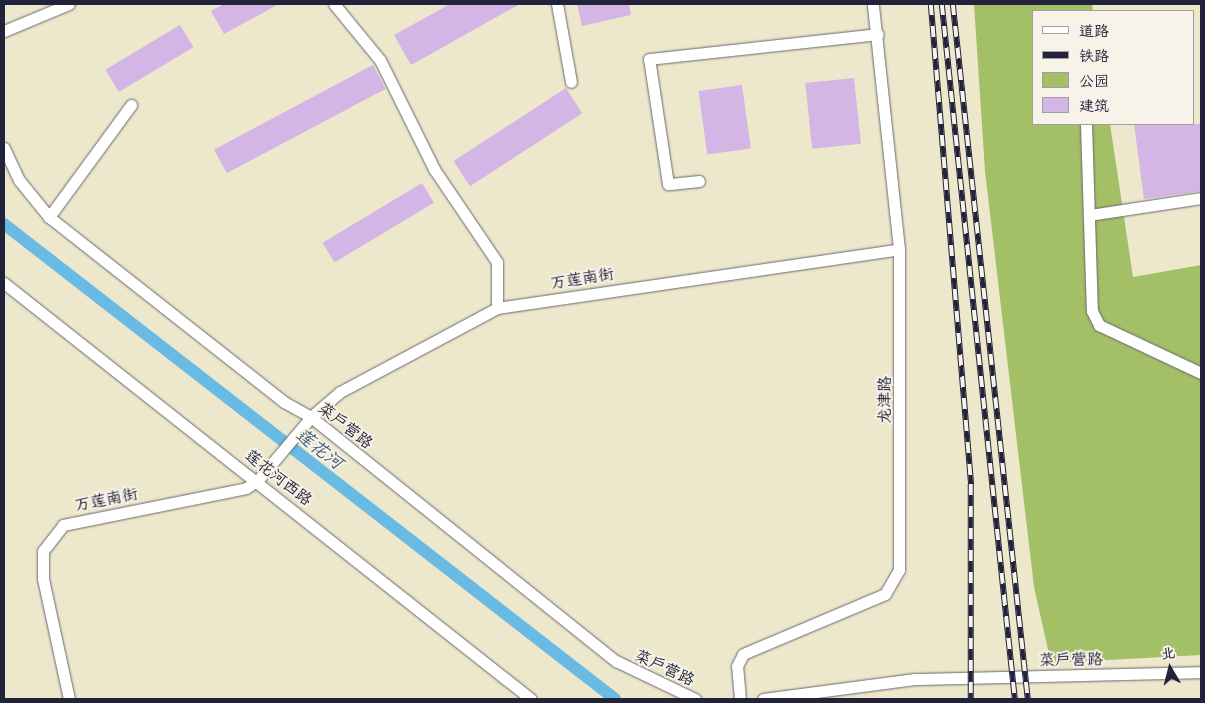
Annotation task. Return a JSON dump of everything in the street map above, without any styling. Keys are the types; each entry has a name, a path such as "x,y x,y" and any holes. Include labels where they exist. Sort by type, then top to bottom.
{"street":[{"path":"4,32 69,4"},
{"path":"334,4 380,60 438,175 496,262 497,308"},
{"path":"557,4 571,82"},
{"name":"龙津路","path":"740,699 737,666 743,654 885,594 899,570 899,249 878,34 873,4"},
{"path":"699,181 668,184 649,59 878,34"},
{"path":"49,217 131,105"},
{"path":"1086,125 1092,311 1099,325 1201,373"},
{"name":"菜户营路","path":"4,148 19,180 49,217 284,402 311,417 616,661 696,699"},
{"path":"1089,215 1201,198"},
{"name":"万莲南街","path":"68,699 44,579 48,541 63,525 82,518 226,493 258,480 311,417 340,392 497,308 899,249"},
{"name":"莲花河西路","path":"4,283 258,480 531,699"},
{"name":"菜户营路","path":"762,699 915,679 1201,672"}],"green space":[{"path":"974,4 1092,4 1093,10 1032,10 1032,125 1110,125 1133,277 1201,265 1201,655 1051,663 1034,587 985,171"}],"building":[{"path":"224,4 279,4 224,34 211,11"},
{"path":"450,4 520,4 411,65 394,35"},
{"path":"577,4 629,4 631,15 582,26"},
{"path":"180,25 193,47 119,92 105,70"},
{"path":"373,65 386,89 227,173 214,150"},
{"path":"854,78 861,144 812,149 805,83"},
{"path":"742,85 751,148 707,155 698,91"},
{"path":"566,88 582,113 470,186 454,161"},
{"path":"1201,124 1201,191 1144,199 1134,125"},
{"path":"422,183 434,203 334,262 323,243"}],"waterway":[{"name":"莲花河","path":"4,224 615,699"}],"railway":[{"path":"931,4 971,484 971,699"},
{"path":"942,4 1015,699"},
{"path":"953,4 1028,699"}]}
